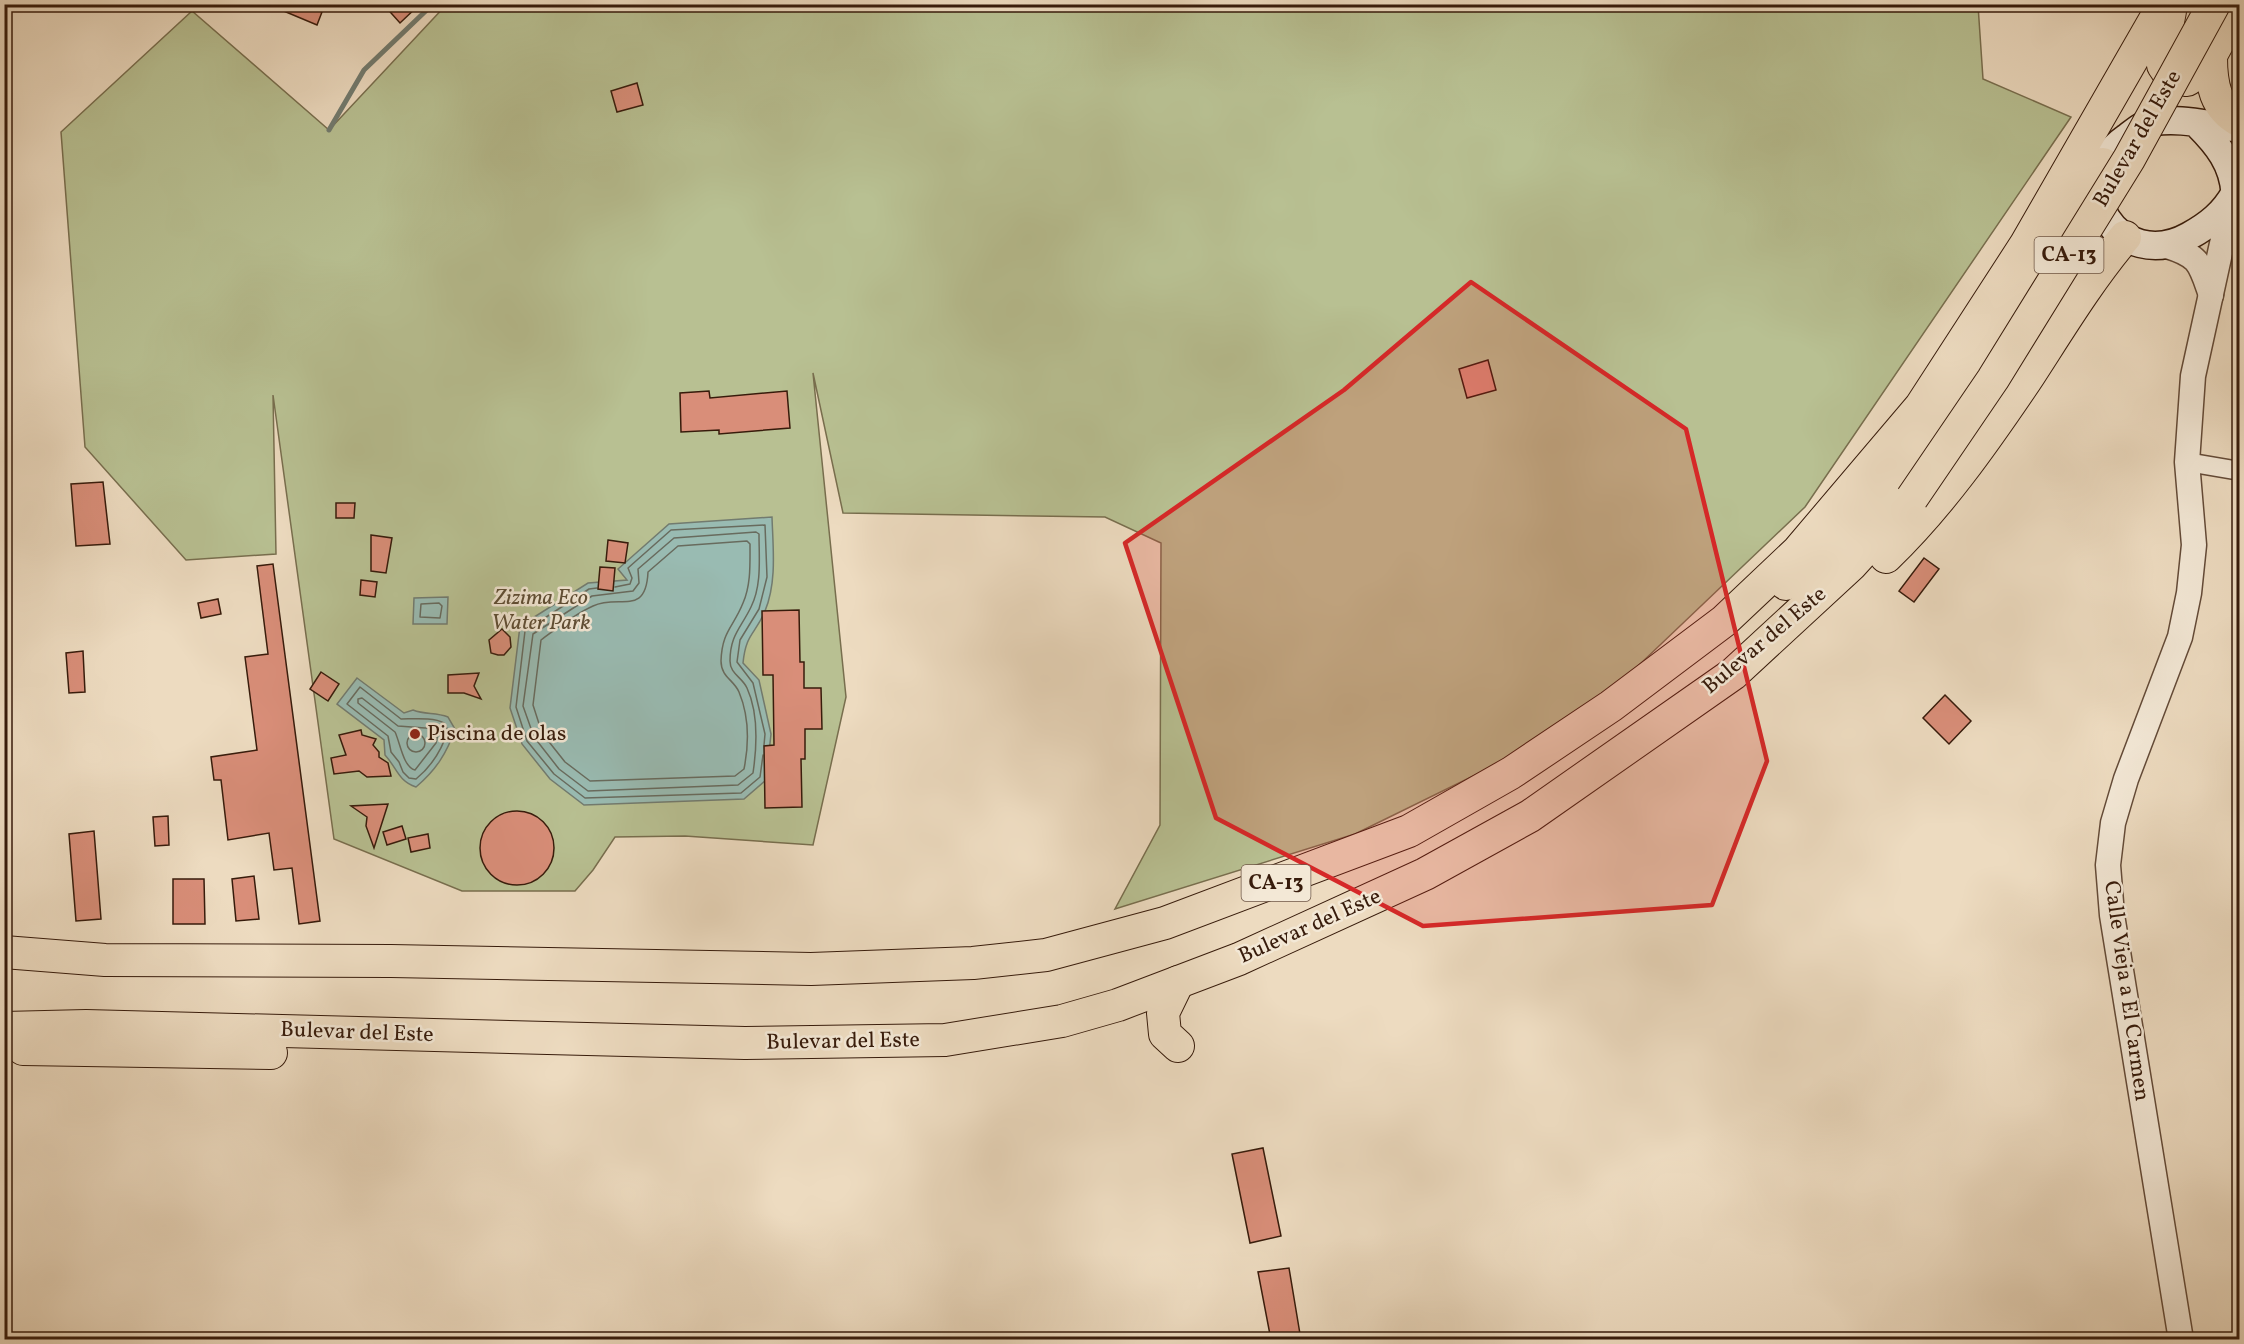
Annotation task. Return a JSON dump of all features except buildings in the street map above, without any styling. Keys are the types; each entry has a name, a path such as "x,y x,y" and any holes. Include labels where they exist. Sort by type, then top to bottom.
{"highway":[{"name":"Bulevar del Este","path":"4,952 105,960 403,961 811,969 973,963 1046,955 1165,924 1409,831 1521,767 1611,706 1724,621 1798,551 1921,406 2026,244 2164,4"},
{"path":"2172,4 2162,54 2163,65 2169,74 2181,80 2192,78 2211,57 2238,4"},
{"name":"Bulevar del Este","path":"4,1028 86,1026 745,1043 945,1040 1062,1021 1178,982 1239,959 1434,869 1530,816 1733,674 1851,565 1912,498 1993,379 2129,159 2214,4"},
{"path":"2211,57 2215,95 2223,109 2240,122"},
{"path":"1724,621 1800,575 1847,535 1872,507 1939,423 2103,164"},
{"path":"1733,674 1840,598 1923,518 1993,428 2074,304 2125,237"},
{"path":"2040,264 2064,242 2074,239 2085,244 2090,253 2090,265 2085,283 2074,304"},
{"path":"4,963 105,960"},
{"path":"1178,982 1163,1012 1165,1034 1178,1046"},
{"path":"4,1049 592,1058 745,1043"}],"main road":[{"path":"2198,125 2223,155 2234,197 2200,230 2167,246 2145,244 2125,237 2109,225 2102,215 2099,189 2103,164 2118,143 2151,122 2174,120 2198,125 2240,128"}],"street":[{"name":"Calle Vieja a El Carmen","path":"2181,1340 2112,915 2108,865 2113,823 2126,779 2180,637 2189,593 2194,545 2187,462 2193,375 2234,197"},
{"path":"2167,246 2188,253 2196,259 2211,295"},
{"path":"2187,462 2240,471"}],"highlighted area":[{"path":"1471,282 1686,429 1767,761 1712,905 1423,926 1216,818 1125,543 1344,390"}],"green space":[{"name":"Zizima Eco Water Park","path":"447,4 1978,5 1983,79 2071,117 1805,507 1575,726 1355,834 1115,909 1160,825 1161,543 1105,517 843,513 813,373 846,697 813,845 685,836 615,837 593,870 575,891 462,891 334,839 273,395 276,554 186,560 85,447 61,132 192,11 329,130"}],"water":[{"path":"772,517 773,565 769,600 746,646 743,663 759,680 771,734 766,780 744,799 584,805 550,779 522,744 510,708 520,626 588,583 627,580 618,569 669,524"},
{"path":"448,597 447,624 413,624 414,598"},
{"name":"Piscina de olas","path":"357,678 404,713 413,710 443,715 448,717 455,729 440,761 416,787 401,778 385,755 384,740 337,704"}],"waterway":[{"path":"329,130 364,70 433,4"}],"place":[{"name":"Piscina de olas","path":"415,734"}]}
